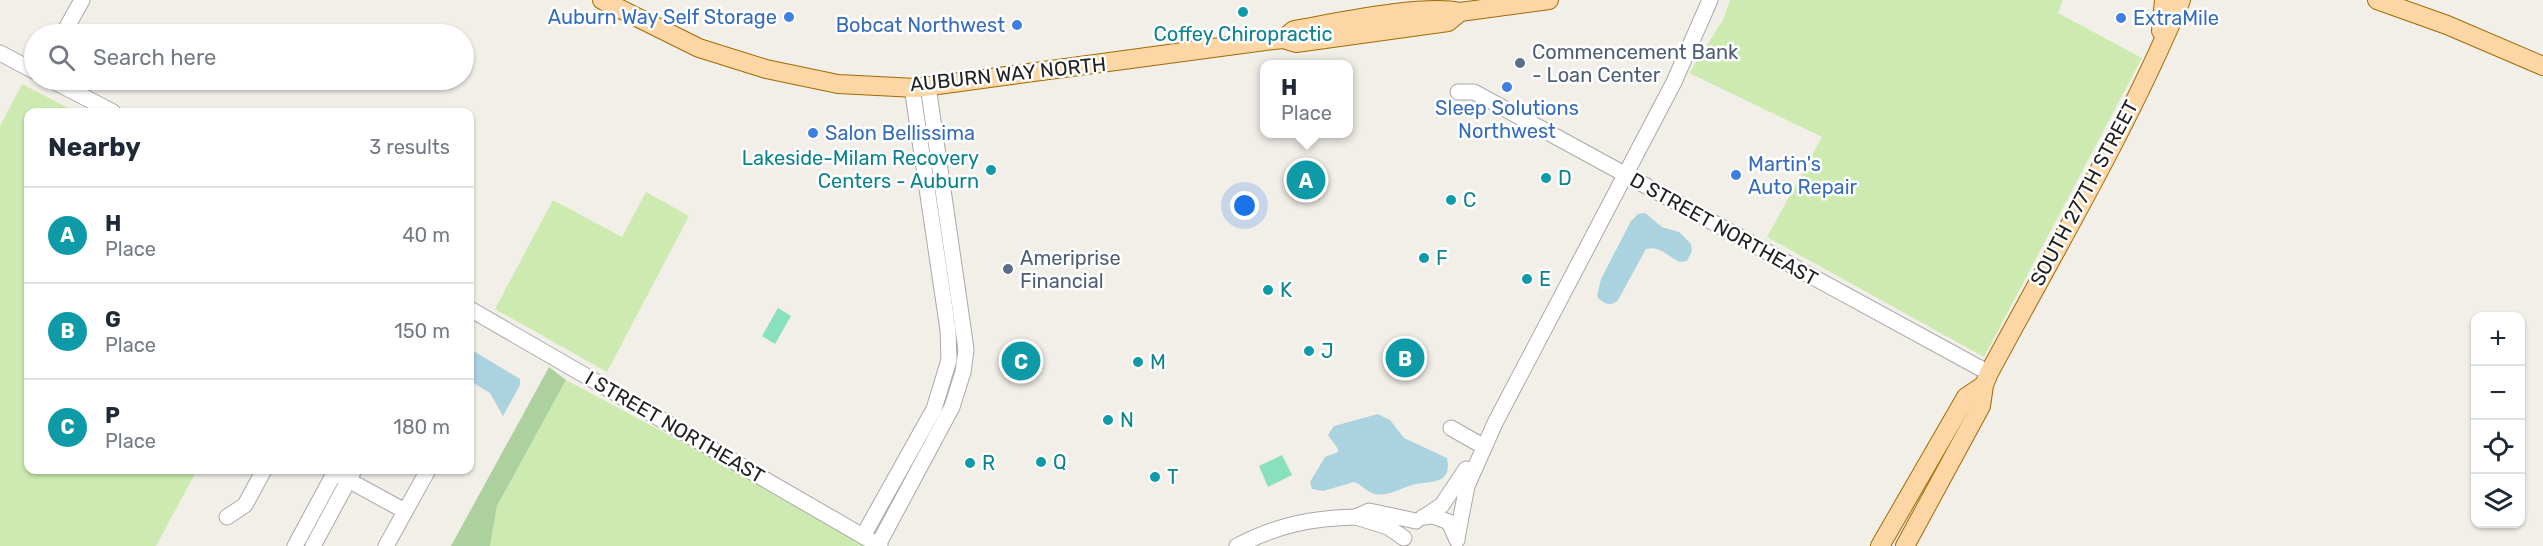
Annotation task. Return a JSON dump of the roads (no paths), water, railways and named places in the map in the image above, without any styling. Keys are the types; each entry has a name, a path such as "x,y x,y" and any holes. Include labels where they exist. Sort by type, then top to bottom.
{"main road":[{"name":"AUBURN WAY NORTH","path":"602,0 699,48 766,69 838,84 920,87 1286,40 1296,43 1448,22 1460,12"},
{"name":"AUBURN WAY NORTH","path":"1286,40 1294,30 1446,9 1460,12 1549,0"},
{"path":"2157,53 2164,0"},
{"name":"SOUTH 277TH STREET","path":"1905,546 1981,406 1986,379 2157,53 2181,0"},
{"path":"2377,0 2447,25 2543,66"},
{"name":"SOUTH 277TH STREET","path":"1880,546 1966,397 1986,379"}],"street":[{"path":"1457,542 1467,486 1495,423 1674,82 1710,0"},
{"path":"67,24 77,2"},
{"path":"0,53 24,66"},
{"path":"863,536 934,409 949,360 948,330 920,87"},
{"path":"879,545 952,407 963,372 966,350 920,87"},
{"path":"70,90 105,108"},
{"name":"D STREET NORTHEAST","path":"1458,92 1474,92 1986,379"},
{"name":"I STREET NORTHEAST","path":"474,311 879,545"},
{"path":"1237,546 1261,534 1318,518 1356,517 1388,527 1405,542 1420,519 1435,511 1451,494 1495,423"},
{"path":"1451,428 1481,445"},
{"path":"227,517 245,504 262,474"},
{"path":"295,546 340,474"},
{"path":"313,546 340,474"},
{"path":"344,474 405,511"},
{"path":"386,546 426,474"},
{"path":"1356,517 1369,511 1420,519 1432,516 1449,522 1457,542"}],"water":[{"path":"1645,213 1662,227 1679,232 1691,244 1692,251 1687,261 1680,262 1660,250 1646,249 1618,300 1612,304 1601,301 1597,296 1601,279 1631,221 1638,214"},
{"path":"474,351 520,379 520,385 503,416 490,393 474,383"},
{"path":"1378,414 1390,420 1404,438 1447,458 1448,467 1443,478 1380,495 1354,482 1323,491 1312,489 1310,482 1325,457 1338,452 1328,435 1334,426"}],"place":[{"name":"Coffey Chiropractic","path":"1243,12"},
{"name":"Auburn Way Self Storage","path":"789,17"},
{"name":"ExtraMile","path":"2121,18"},
{"name":"Bobcat Northwest","path":"1017,25"},
{"name":"Commencement Bank - Loan Center","path":"1520,63"},
{"name":"Sleep Solutions Northwest","path":"1507,87"},
{"name":"Salon Bellissima","path":"813,133"},
{"name":"Lakeside-Milam Recovery Centers - Auburn","path":"991,170"},
{"name":"Martin's Auto Repair","path":"1736,175"},
{"name":"D","path":"1546,178"},
{"name":"H","path":"1306,180"},
{"name":"C","path":"1451,200"},
{"name":"F","path":"1424,258"},
{"name":"Ameriprise Financial","path":"1008,269"},
{"name":"E","path":"1527,279"},
{"name":"K","path":"1268,290"},
{"name":"J","path":"1309,351"},
{"name":"G","path":"1405,358"},
{"name":"P","path":"1021,361"},
{"name":"M","path":"1138,362"},
{"name":"N","path":"1108,420"},
{"name":"Q","path":"1041,462"},
{"name":"R","path":"970,463"},
{"name":"T","path":"1155,477"}]}
